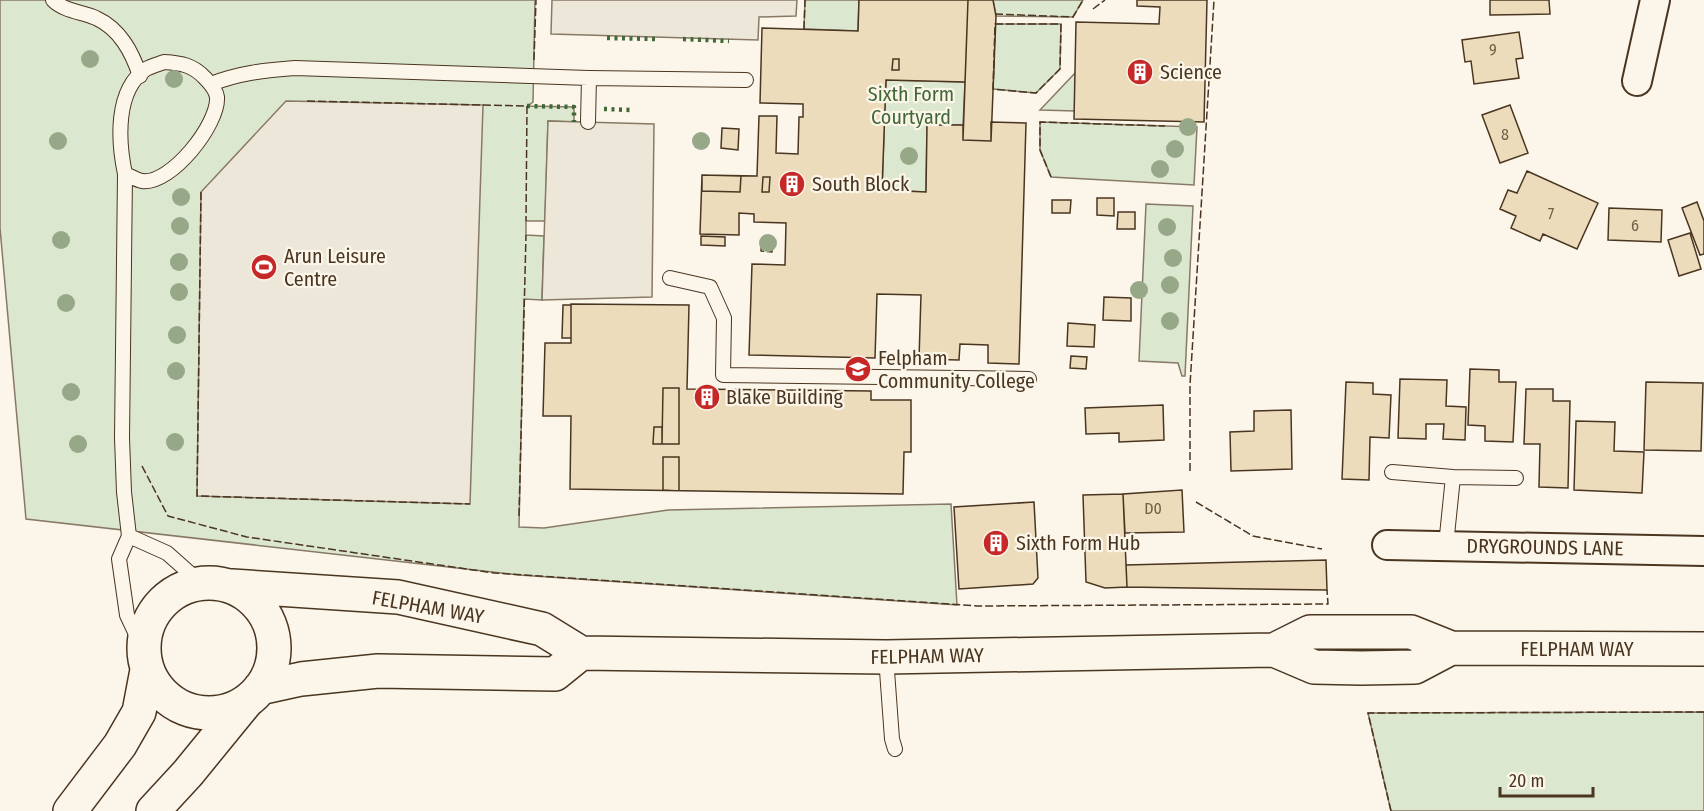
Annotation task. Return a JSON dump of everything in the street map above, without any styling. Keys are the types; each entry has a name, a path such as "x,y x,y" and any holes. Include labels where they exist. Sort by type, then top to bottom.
{"main road":[{"name":"FELPHAM WAY","path":"70,811 120,745 138,712 147,627 157,609 172,594 190,585 398,597 542,629 581,653 886,657 1274,650 1310,632 1411,632 1450,648 1704,649"},
{"path":"153,811 188,773 268,675 274,654 272,631 263,613 249,597 217,585"},
{"path":"145,659 158,690 174,704 195,713 217,713 238,707 254,693 301,679 378,671 555,674 581,653"}],"street":[{"path":"1637,81 1655,0"},
{"name":"DRYGROUNDS LANE","path":"1386,545 1704,551"}],"lane":[{"path":"53,0 72,11 97,19 117,34 132,52 140,76"},
{"path":"125,174 143,181 163,176 187,155 208,129 216,108 217,96 211,84 201,73 183,63 164,62 146,69 131,85 124,103 121,157 125,174 122,438 124,492 129,536 119,559 127,615 145,659"},
{"path":"211,84 234,75 295,68 588,78 746,80"},
{"path":"588,78 588,122"},
{"path":"670,278 710,287 724,318 723,375 1029,379"},
{"path":"1392,472 1453,477 1516,478"},
{"path":"1446,545 1453,477"},
{"path":"129,536 167,553 217,585"},
{"path":"886,657 892,739 895,749"}],"green space":[{"name":"Arun Leisure Centre","path":"0,0 535,0 533,102 528,106 574,107 574,122 548,121 545,221 526,221 526,235 544,236 542,300 524,299 519,527 544,528 668,510 951,504 957,605 519,575 26,519 0,228"},
{"path":"805,0 859,0 858,31 804,29"},
{"path":"993,0 1083,0 1073,17 996,16"},
{"path":"995,24 1061,24 1060,69 1036,93 993,89"},
{"path":"1077,71 1076,111 1040,110"},
{"name":"Sixth Form Courtyard","path":"886,80 965,82 963,125 927,125 926,192 882,190"},
{"path":"1040,122 1197,127 1194,185 1051,177 1040,150"},
{"path":"1146,204 1193,206 1185,376 1182,376 1178,363 1139,361"},
{"path":"1704,712 1704,811 1391,811 1368,713"}],"shaded area":[{"path":"552,0 797,0 796,16 759,17 758,40 551,34"},
{"path":"286,101 483,105 470,504 197,496 201,192"},
{"path":"548,121 654,124 652,297 542,300"}],"building":[{"name":"South Block","path":"859,0 968,0 965,82 886,80 882,190 926,192 927,125 963,125 963,140 991,141 991,122 1026,123 1019,364 988,363 988,345 960,344 959,360 919,359 921,295 877,294 875,358 749,355 752,264 785,265 786,223 754,222 754,214 739,213 739,235 700,234 702,175 757,176 759,116 777,116 776,153 798,154 799,117 803,117 803,104 760,103 762,28 858,31"},
{"path":"968,0 993,0 996,16 991,141 963,140"},
{"name":"Science","path":"1137,0 1207,0 1204,122 1074,119 1076,22 1159,24 1160,7 1137,6"},
{"path":"1490,0 1549,0 1550,14 1490,15"},
{"path":"1519,32 1523,58 1516,59 1519,78 1474,84 1471,61 1465,62 1462,40"},
{"path":"893,59 899,59 899,70 892,70"},
{"path":"1510,105 1528,153 1500,163 1482,115"},
{"path":"722,128 739,129 738,150 721,148"},
{"path":"1527,171 1598,203 1577,249 1543,234 1540,241 1511,228 1516,216 1500,209 1508,190 1517,193"},
{"path":"702,175 741,176 740,192 702,191"},
{"path":"763,177 770,177 769,192 762,192"},
{"path":"1097,198 1114,198 1114,216 1097,215"},
{"path":"1052,200 1071,200 1070,213 1052,213"},
{"path":"1697,202 1704,221 1704,254 1700,255 1682,208"},
{"path":"1609,208 1662,210 1661,242 1608,240"},
{"path":"1118,212 1135,212 1135,229 1117,229"},
{"path":"1690,233 1701,269 1679,276 1668,240"},
{"path":"701,236 725,237 725,246 701,245"},
{"path":"1104,297 1131,298 1131,321 1103,320"},
{"name":"Blake Building","path":"571,304 689,305 687,389 871,391 871,400 911,400 911,452 904,452 903,494 570,489 571,416 543,416 545,343 571,343"},
{"path":"563,305 571,305 571,338 562,338"},
{"path":"1068,323 1095,325 1094,347 1067,346"},
{"path":"1071,356 1087,357 1086,369 1070,368"},
{"path":"1470,369 1499,370 1499,382 1516,382 1513,442 1485,441 1485,426 1468,425"},
{"path":"1400,379 1447,380 1446,406 1466,407 1465,440 1443,439 1444,424 1426,424 1426,439 1398,438"},
{"path":"1346,382 1373,383 1373,394 1391,395 1389,438 1370,437 1369,480 1342,479"},
{"path":"1646,382 1703,383 1701,451 1644,450"},
{"path":"663,388 679,388 679,444 662,444"},
{"path":"1526,389 1553,389 1553,401 1570,401 1568,488 1539,487 1540,444 1524,444"},
{"path":"1163,405 1164,440 1119,442 1119,433 1086,434 1085,408"},
{"path":"1291,410 1292,469 1231,471 1230,432 1254,431 1254,411"},
{"path":"1576,421 1615,422 1614,451 1644,452 1642,493 1574,490"},
{"path":"654,427 662,427 662,444 653,444"},
{"path":"663,457 679,457 679,491 663,490"},
{"path":"1182,490 1184,532 1125,533 1123,494"},
{"path":"1123,494 1127,587 1105,588 1086,582 1083,495"},
{"name":"Sixth Form Hub","path":"1034,502 1038,578 1033,584 959,589 954,507"},
{"path":"1326,560 1327,590 1127,587 1126,565"}],"hedge":[{"path":"607,38 656,39"},
{"path":"683,39 729,41"},
{"path":"527,106 574,107 574,122"},
{"path":"604,109 632,110"}],"fence":[{"path":"534,60 536,0"},
{"path":"804,29 805,0"},
{"path":"995,14 1073,17 1083,0"},
{"path":"1093,9 1105,0"},
{"path":"1190,471 1190,385 1214,0"},
{"path":"995,24 1061,24 1060,69 1036,93 993,89 995,24"},
{"path":"307,101 527,106 526,221"},
{"path":"1051,177 1040,150 1040,122 1165,126"},
{"path":"201,192 197,496 470,504"},
{"path":"519,516 526,235"},
{"path":"762,238 773,238 772,252 761,251 762,238"},
{"path":"142,466 168,516 247,537 494,573 977,606 1328,604 1327,590"},
{"path":"1196,502 1253,536 1322,549"},
{"path":"1391,811 1368,713 1704,712"}],"place":[{"name":"Science","path":"1140,72"},
{"name":"South Block","path":"792,184"},
{"name":"Arun Leisure Centre","path":"264,267"},
{"name":"Felpham Community College","path":"858,369"},
{"name":"Blake Building","path":"707,397"},
{"name":"Sixth Form Hub","path":"996,543"}]}
